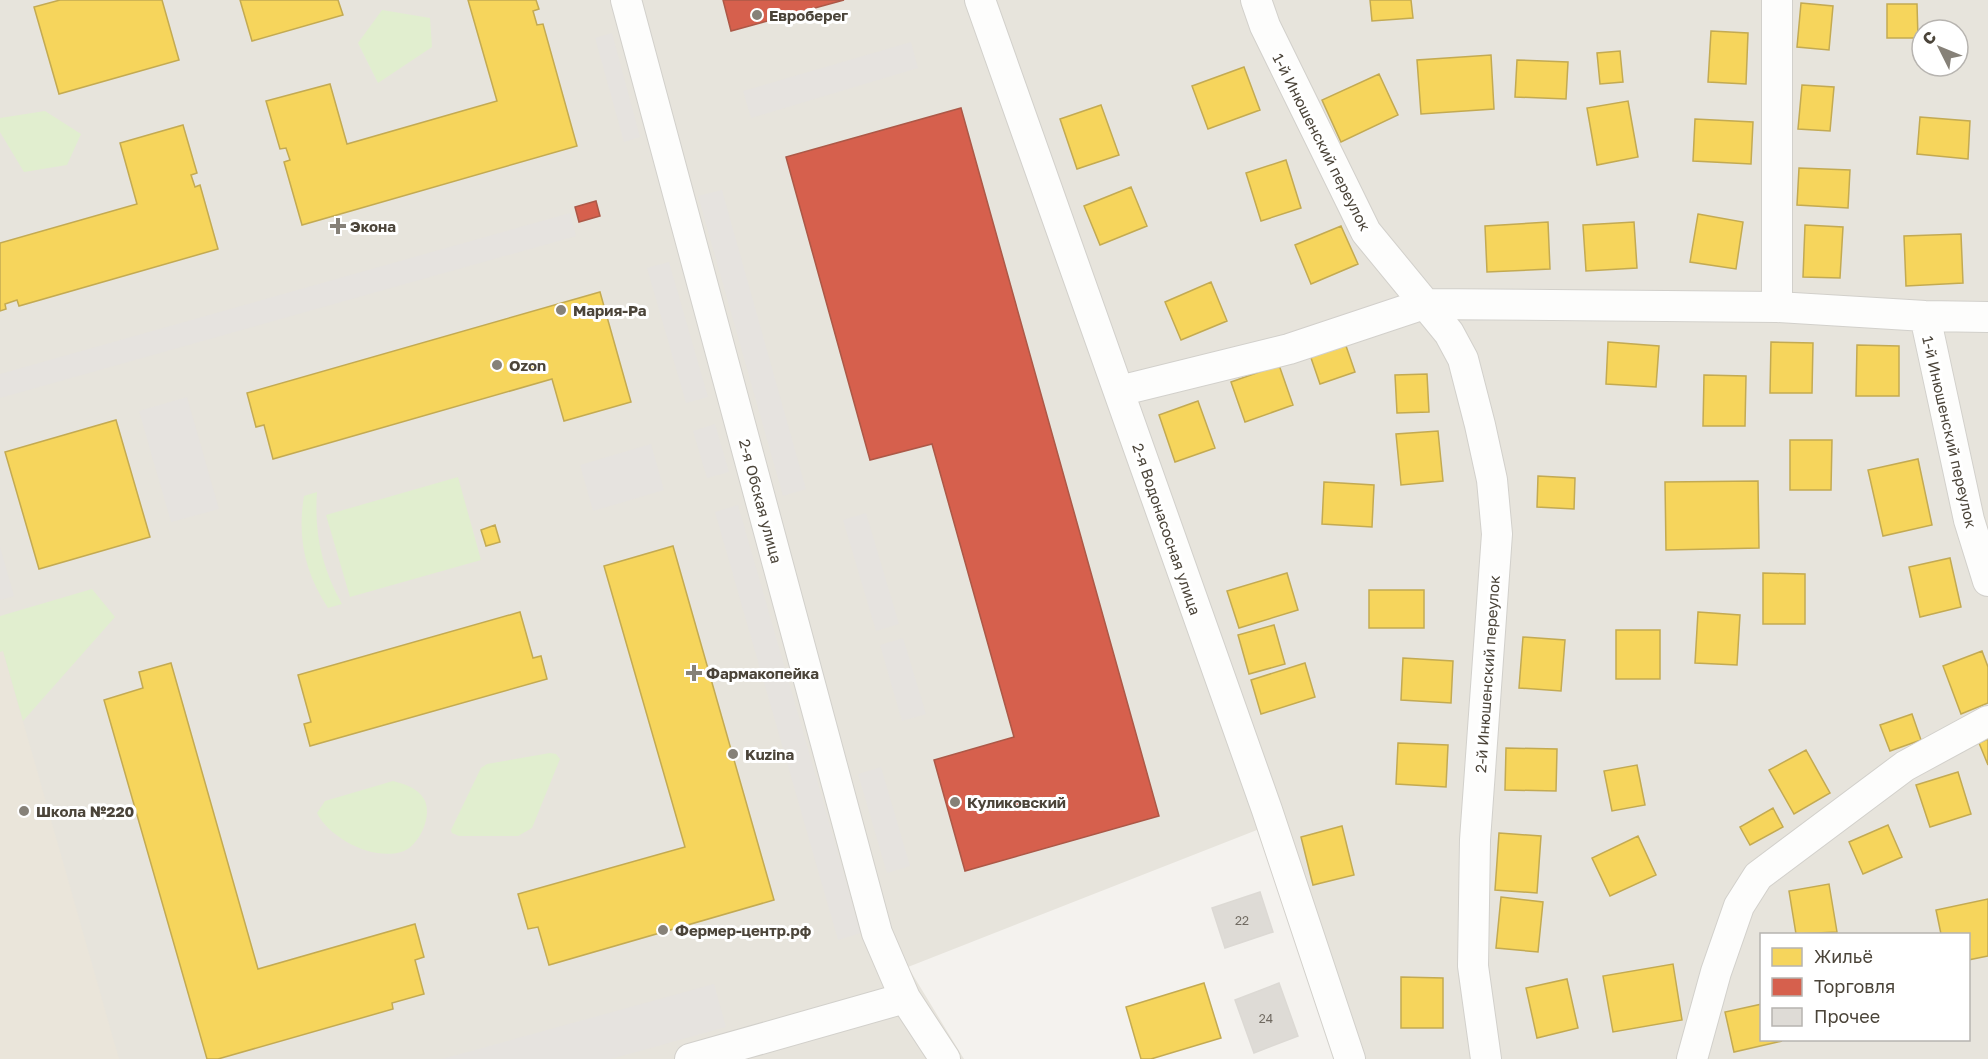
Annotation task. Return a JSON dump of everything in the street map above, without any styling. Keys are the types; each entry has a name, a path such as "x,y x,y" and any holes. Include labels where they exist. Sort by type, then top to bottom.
{"street":[{"name":"2-я Обская улица","path":"626,0 876,933 905,998 945,1059"},
{"name":"2-я Водонасосная улица","path":"980,0 1267,810 1350,1059"},
{"name":"1-й Инюшенский переулок","path":"1256,0 1264,26 1366,232 1424,304"},
{"path":"1776,308 1777,0"},
{"path":"1119,391 1289,349 1424,304 1776,308 1988,317"},
{"name":"2-й Инюшенский переулок","path":"1424,304 1449,333 1463,359 1492,480 1497,534 1474,840 1473,966 1486,1059"},
{"name":"1-й Инюшенский переулок","path":"1925,316 1969,520 1988,581"},
{"path":"1692,1059 1716,972 1739,906 1758,876 1905,766 1988,721"},
{"path":"690,1059 905,998"}],"shaded area":[{"path":"0,0 1988,0 1988,1059 1344,1059 1262,828 908,967 964,1059 0,1059"},
{"path":"612,33 640,137 624,142 595,38"},
{"path":"911,42 918,68 751,118 743,91"},
{"path":"722,190 806,489 783,496 698,196"},
{"path":"570,213 576,236 0,398 0,374"},
{"path":"669,262 708,397 686,403 647,268"},
{"path":"187,397 219,509 171,522 139,411"},
{"path":"715,424 729,472 707,478 693,431"},
{"path":"651,444 664,490 593,511 580,465"},
{"path":"738,505 861,933 838,940 715,512"},
{"path":"866,513 899,624 876,631 843,520"},
{"path":"0,547 14,596 0,600"},
{"path":"903,638 926,714 902,721 880,645"},
{"name":"Школа №220","path":"3,651 119,1059 0,1059 0,652"},
{"path":"881,767 910,866 887,873 858,774"},
{"path":"714,984 726,1027 611,1059 442,1059"}],"green space":[{"path":"382,10 430,18 432,47 378,83 358,43"},
{"path":"45,111 81,134 67,165 24,172 0,132 0,118"},
{"path":"458,477 481,560 350,597 326,515"},
{"path":"317,492 317,522 321,550 329,577 342,604 328,608 308,568 302,541 304,496"},
{"path":"92,589 115,617 23,721 3,651 0,652 0,616"},
{"path":"550,753 556,754 560,759 532,828 518,836 459,836 452,833 451,830 481,768 487,764"},
{"path":"393,781 418,792 426,806 426,821 420,836 404,851 392,854 380,853 354,846 323,823 317,813 325,801"}],"building: Жильё":[{"path":"60,0 162,0 179,60 59,94 34,7"},
{"path":"240,0 338,0 343,15 252,41"},
{"path":"468,0 536,0 539,9 533,11 537,25 543,24 577,146 302,225 284,162 290,160 286,148 280,149 266,101 330,84 347,144 497,101"},
{"path":"1370,0 1411,0 1413,18 1372,21"},
{"path":"1801,3 1833,6 1829,50 1797,47"},
{"path":"1887,4 1917,4 1917,18 1910,18 1910,38 1887,38"},
{"path":"1711,31 1748,33 1746,84 1708,82"},
{"path":"1620,51 1623,82 1600,84 1597,53"},
{"path":"1491,55 1494,109 1421,114 1417,60"},
{"path":"1517,60 1568,62 1566,99 1515,97"},
{"path":"1244,67 1260,110 1208,129 1192,86"},
{"path":"1379,74 1398,115 1341,142 1322,100"},
{"path":"1802,85 1834,87 1830,131 1798,129"},
{"path":"1628,101 1638,157 1597,165 1587,108"},
{"path":"1101,105 1119,155 1077,169 1060,119"},
{"path":"1920,117 1970,121 1968,159 1917,154"},
{"path":"1695,119 1753,122 1751,164 1693,161"},
{"path":"183,125 197,173 191,175 195,187 200,185 218,249 19,306 17,300 5,304 6,309 0,311 0,243 137,204 120,143"},
{"path":"1286,160 1301,208 1261,221 1246,173"},
{"path":"1799,168 1850,170 1848,208 1797,205"},
{"path":"1131,187 1147,226 1100,245 1084,206"},
{"path":"1698,214 1743,222 1736,269 1690,262"},
{"path":"1548,222 1550,269 1487,272 1485,226"},
{"path":"1634,222 1637,268 1586,271 1583,225"},
{"path":"1805,225 1843,227 1840,278 1803,277"},
{"path":"1341,226 1358,264 1311,284 1295,245"},
{"path":"1961,234 1963,283 1906,286 1904,236"},
{"path":"1211,282 1227,321 1181,340 1165,302"},
{"path":"600,292 631,402 564,421 552,379 273,459 264,425 256,427 247,393"},
{"path":"1608,342 1659,346 1656,387 1606,384"},
{"path":"1771,342 1813,343 1812,393 1770,393"},
{"path":"1345,343 1355,372 1320,384 1310,355"},
{"path":"1857,345 1899,346 1899,396 1856,396"},
{"path":"1279,365 1293,405 1245,422 1231,382"},
{"path":"1427,374 1429,412 1397,413 1395,375"},
{"path":"1704,375 1746,376 1745,426 1703,426"},
{"path":"1198,401 1215,448 1175,462 1159,415"},
{"path":"116,420 150,537 39,569 5,452"},
{"path":"1438,431 1443,481 1401,485 1396,434"},
{"path":"1790,440 1832,440 1831,490 1790,490"},
{"path":"1918,459 1932,525 1883,536 1868,470"},
{"path":"1538,476 1575,478 1574,509 1537,507"},
{"path":"1758,481 1759,548 1666,550 1665,482"},
{"path":"1324,482 1374,485 1372,527 1322,524"},
{"path":"495,525 500,542 486,546 481,530"},
{"path":"673,546 774,900 549,965 538,927 528,929 518,894 685,847 604,566"},
{"path":"1950,558 1961,607 1920,617 1909,567"},
{"path":"1287,573 1298,610 1239,628 1227,591"},
{"path":"1763,573 1805,574 1805,624 1763,624"},
{"path":"1369,590 1424,590 1424,628 1369,628"},
{"path":"520,612 533,658 541,656 547,679 310,746 304,724 311,722 298,675"},
{"path":"1698,612 1740,615 1737,665 1695,663"},
{"path":"1274,625 1285,664 1249,674 1238,635"},
{"path":"1616,630 1660,630 1660,679 1616,679"},
{"path":"1523,637 1565,640 1561,691 1519,688"},
{"path":"1982,651 1988,667 1988,703 1961,714 1943,666"},
{"path":"1403,658 1453,661 1451,703 1401,700"},
{"path":"171,663 258,969 415,924 424,957 415,960 424,994 392,1003 393,1009 218,1059 207,1059 104,700 143,688 139,672"},
{"path":"1305,663 1315,697 1261,714 1251,680"},
{"path":"1912,714 1921,740 1890,751 1880,725"},
{"path":"1988,739 1988,765 1979,743"},
{"path":"1398,743 1448,745 1446,787 1396,784"},
{"path":"1506,748 1557,749 1556,791 1505,790"},
{"path":"1806,750 1830,793 1794,814 1769,770"},
{"path":"1637,765 1645,805 1612,811 1604,771"},
{"path":"1958,772 1971,814 1930,827 1916,785"},
{"path":"1773,808 1783,827 1750,845 1740,827"},
{"path":"1888,825 1902,857 1863,874 1849,842"},
{"path":"1342,826 1354,875 1313,885 1301,837"},
{"path":"1499,833 1541,836 1537,893 1495,890"},
{"path":"1638,836 1656,875 1610,896 1592,858"},
{"path":"1829,884 1837,932 1796,933 1789,891"},
{"path":"1501,897 1543,902 1538,952 1496,948"},
{"path":"1988,899 1988,956 1970,960 1970,933 1941,933 1936,910"},
{"path":"1673,964 1682,1020 1613,1032 1603,976"},
{"path":"1401,977 1443,978 1443,1028 1401,1028"},
{"path":"1567,979 1578,1028 1537,1038 1526,988"},
{"path":"1204,983 1221,1038 1151,1059 1141,1059 1126,1007"},
{"path":"1760,1004 1760,1041 1782,1041 1734,1052 1725,1012"}],"building: Торговля":[{"name":"Евроберег","path":"723,0 844,0 731,31"},
{"path":"961,108 1159,816 965,871 934,760 1014,737 932,444 870,460 786,157"},
{"path":"596,201 600,216 579,222 575,207"}],"building: Прочее":[{"path":"1260,892 1273,932 1225,948 1212,908"},
{"path":"1279,983 1298,1036 1254,1053 1235,1000"}],"place":[{"name":"Евроберег","path":"757,15"},
{"name":"Экона","path":"338,226"},
{"name":"Мария-Ра","path":"561,310"},
{"name":"Ozon","path":"497,365"},
{"name":"Фармакопейка","path":"694,673"},
{"name":"Kuzina","path":"733,754"},
{"name":"Куликовский","path":"955,802"},
{"name":"Школа №220","path":"24,811"},
{"name":"Фермер-центр.рф","path":"663,930"}]}
